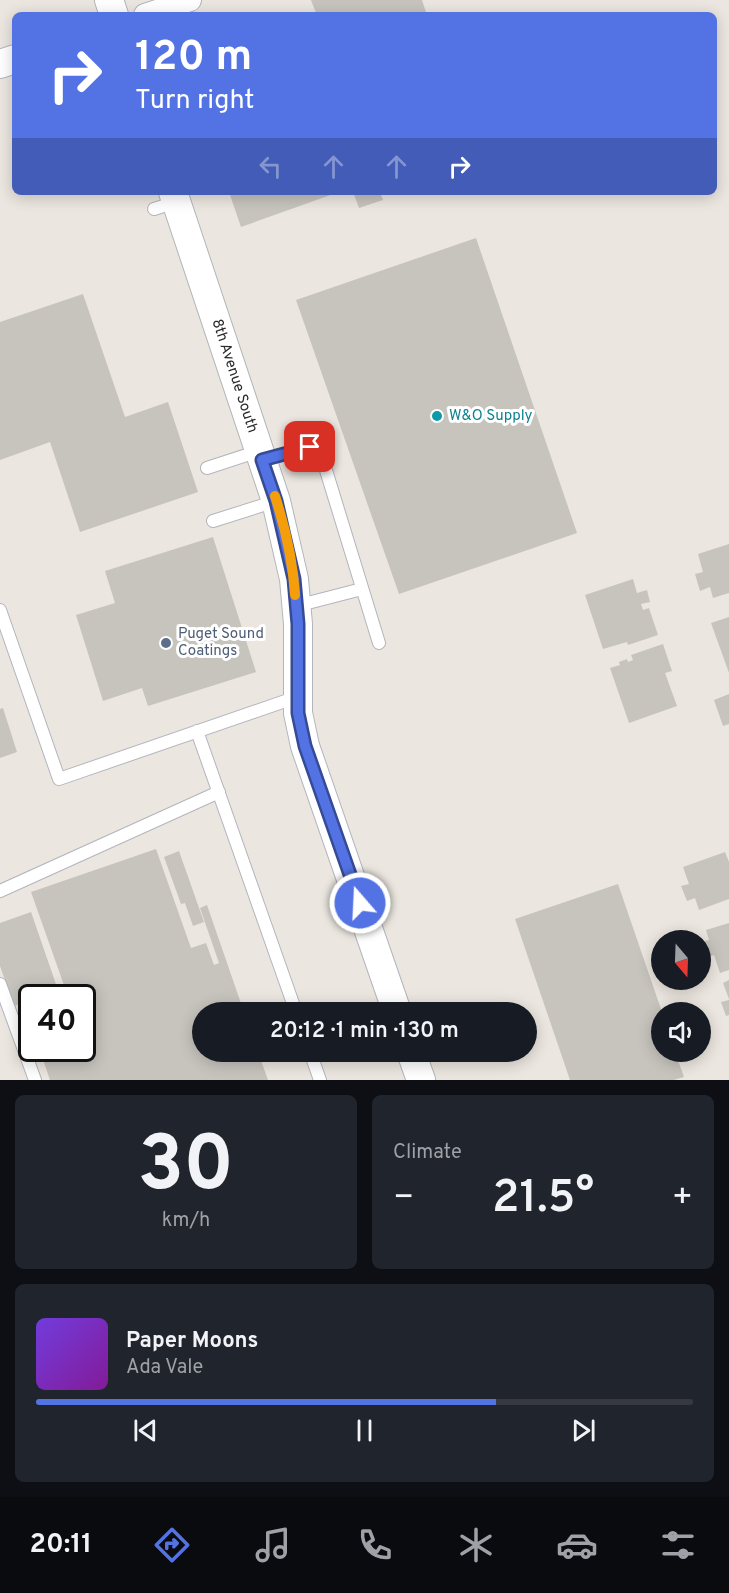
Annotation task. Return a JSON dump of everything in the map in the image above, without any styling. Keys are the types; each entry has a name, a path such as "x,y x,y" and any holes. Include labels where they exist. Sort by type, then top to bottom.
{"street":[{"path":"154,12 190,0"},
{"name":"8th Avenue South","path":"168,201 276,501 294,579 298,624 298,713 305,746 394,1002"},
{"path":"415,1062 421,1080"}],"lane":[{"path":"207,468 310,447 321,454 379,643"},
{"path":"213,521 276,501"},
{"path":"296,606 362,589"},
{"path":"0,610 59,779 298,697"},
{"path":"197,731 292,1002"},
{"path":"0,891 219,792"},
{"path":"0,984 35,1080"},
{"path":"314,1062 320,1080"}],"building":[{"path":"311,0 422,0 426,12 316,12"},
{"path":"230,195 331,195 241,227"},
{"path":"354,195 381,195 383,200 359,208"},
{"name":"W&O Supply","path":"476,238 577,533 399,594 296,300"},
{"path":"83,294 125,417 168,402 198,492 80,532 50,442 0,460 0,322"},
{"name":"Puget Sound Coatings","path":"213,537 256,672 148,706 142,688 103,701 76,615 115,603 105,571"},
{"path":"729,544 729,593 713,598 710,587 700,591 695,574 703,572 698,554"},
{"path":"633,579 637,593 647,590 650,602 641,604 643,610 649,608 658,635 628,645 627,642 603,649 585,595"},
{"path":"729,617 729,673 711,623"},
{"path":"663,644 672,671 665,673 677,706 629,723 610,668 620,665 619,662 627,659 628,662 633,660 631,655"},
{"path":"729,694 729,724 723,726 714,700"},
{"path":"3,708 17,752 0,758 0,709"},
{"path":"156,849 191,948 206,943 214,965 219,963 200,908 207,905 241,1002 192,1002 192,1062 262,1062 268,1080 50,1080 44,1062 96,1062 96,984 64,984 31,892"},
{"path":"179,851 204,922 193,926 185,903 181,904 164,857"},
{"path":"725,852 729,862 729,899 699,910 695,898 687,901 681,886 689,884 683,867"},
{"path":"618,884 651,980 651,990 654,990 659,1002 651,1002 651,1062 679,1062 684,1077 674,1080 570,1080 515,919"},
{"path":"31,912 56,984 18,984 18,1005 14,1006 0,966 0,923"},
{"path":"729,923 729,970 720,973 714,955 711,956 711,930 706,930"},
{"path":"729,980 729,999 723,983"},
{"path":"729,1000 729,1015 726,1016 721,1002"}],"slow traffic":[{"path":"275,496 285,534 295,595"}],"place":[{"name":"W&O Supply","path":"437,416"},
{"name":"Puget Sound Coatings","path":"166,643"}],"route":[{"path":"310,447 262,460 285,534 294,579 298,624 298,713 305,746 360,903"}]}
